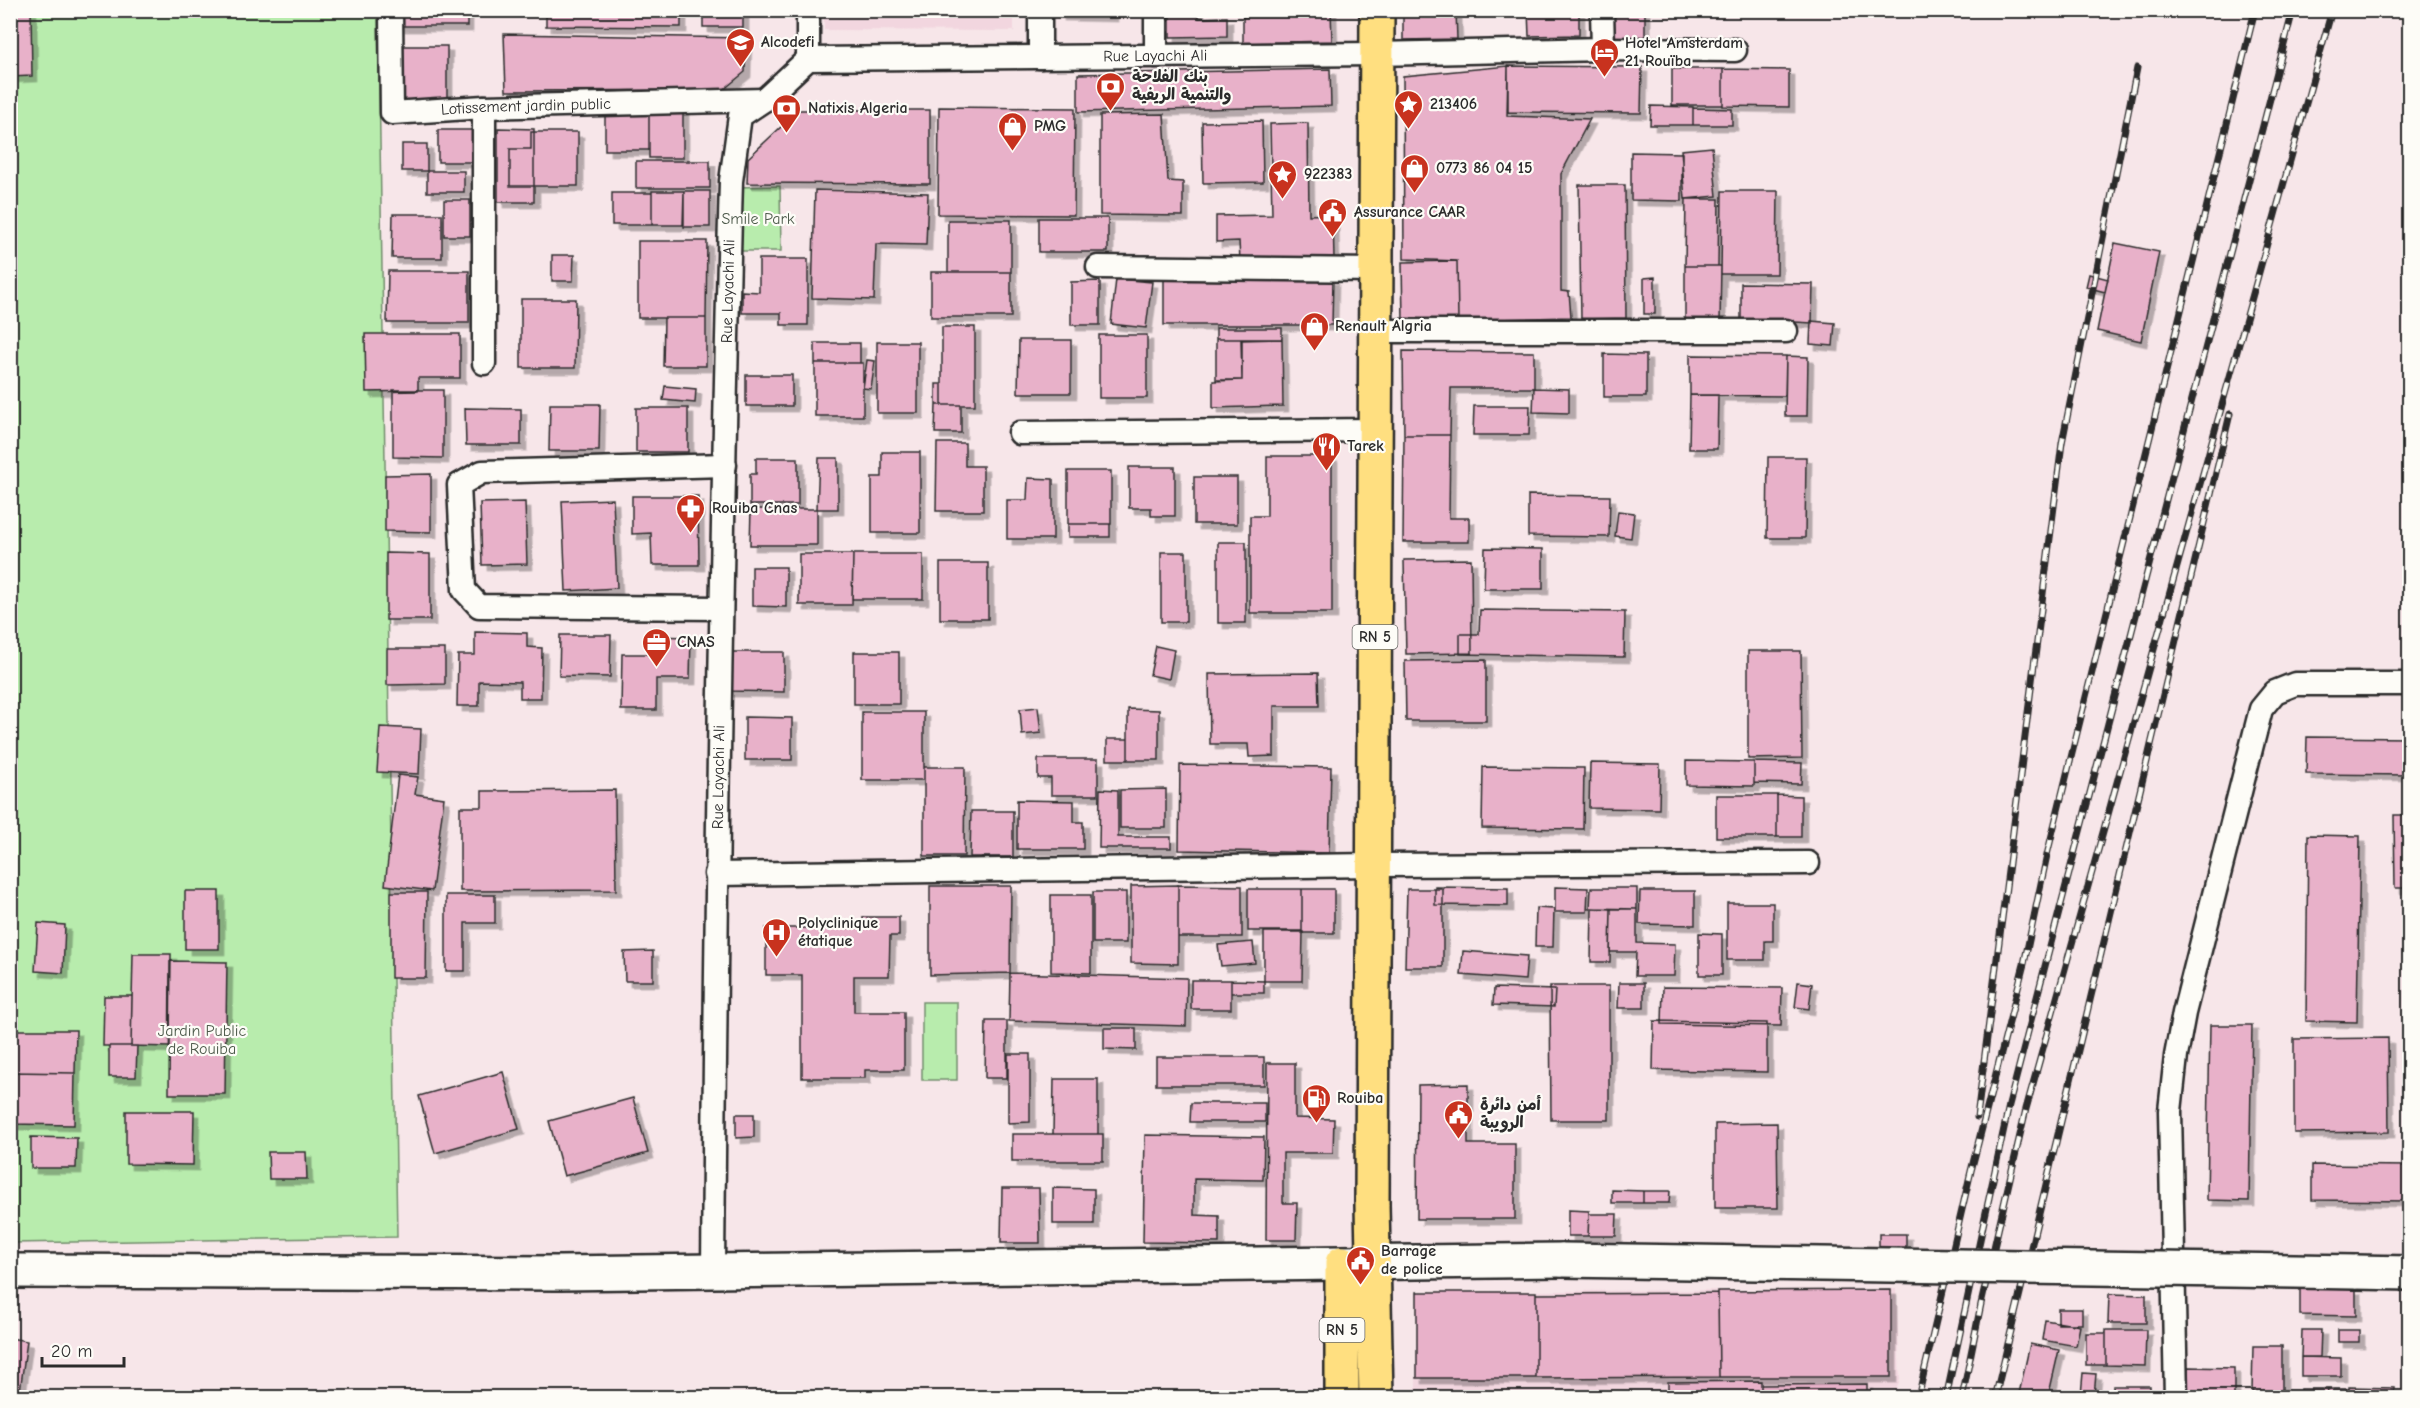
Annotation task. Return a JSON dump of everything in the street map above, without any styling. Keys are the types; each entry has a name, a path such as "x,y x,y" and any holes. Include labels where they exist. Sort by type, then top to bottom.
{"highway":[{"name":"RN 5","path":"1342,1398 1357,1264 1374,865 1377,10"},
{"name":"RN 5","path":"1357,1264 1376,1398"}],"main road":[{"path":"10,1271 560,1273 713,1269 1357,1264 1563,1260 2409,1273"}],"street":[{"name":"Lotissement jardin public","path":"391,10 392,113 484,107 764,100"},
{"path":"808,10 808,59"},
{"path":"1040,10 1040,57"},
{"path":"1156,10 1156,56"},
{"path":"1602,10 1603,49"},
{"name":"Rue Layachi Ali","path":"713,1269 720,608 731,182 740,116 764,100 808,59 1377,54 1603,49 1735,50"},
{"path":"484,107 484,363"},
{"path":"1098,267 1376,270"},
{"path":"1376,331 1786,331"},
{"path":"1020,433 1376,430"},
{"path":"720,608 479,606 464,590 459,485 482,472 725,465"},
{"path":"2176,1398 2170,1111 2176,1056 2187,1002 2260,709 2274,692 2295,684 2409,684"},
{"path":"716,874 1374,865 1808,863"}],"shaded area":[{"path":"824,11 1014,11 1014,31 824,30"},
{"path":"1896,1289 1900,1379 1894,1397 1416,1398 1417,1292"}],"green space":[{"name":"Jardin Public de Rouiba","path":"10,11 378,11 397,1237 11,1243"},
{"name":"Smile Park","path":"780,186 781,251 735,251 736,187"},
{"path":"922,1002 957,1002 957,1080 922,1080"}],"building":[{"path":"10,10 31,10 32,76 10,77"},
{"path":"396,10 467,10 467,26 396,26"},
{"path":"546,10 681,10 681,27 546,26"},
{"path":"703,10 743,10 743,27 703,27"},
{"path":"1059,10 1112,10 1112,16 1059,15"},
{"path":"1170,10 1199,10 1199,18 1227,17 1227,36 1170,37"},
{"path":"1294,10 1331,10 1332,41 1243,43 1243,17 1294,17"},
{"path":"1403,10 1456,10 1457,39 1403,40"},
{"path":"1528,10 1579,10 1579,35 1529,36"},
{"path":"1607,10 1645,10 1645,38 1606,38"},
{"path":"504,34 746,38 745,72 723,90 506,91"},
{"path":"397,46 447,46 447,101 397,101"},
{"path":"1508,66 1642,67 1641,113 1508,112"},
{"path":"1508,66 1507,116 1590,119 1561,174 1561,291 1569,292 1571,317 1458,320 1457,261 1404,259 1403,76"},
{"path":"1330,69 1331,106 1078,112 1078,74"},
{"path":"1672,69 1723,69 1723,105 1672,105"},
{"path":"1723,69 1789,70 1789,107 1723,106"},
{"path":"1651,106 1693,107 1693,125 1650,125"},
{"path":"939,107 1075,108 1074,215 938,214"},
{"path":"605,108 649,108 649,150 605,150"},
{"path":"649,108 683,108 683,158 649,158"},
{"path":"1693,108 1732,109 1732,125 1693,125"},
{"path":"799,110 930,110 930,184 747,183 748,158"},
{"path":"1164,114 1168,181 1183,182 1183,216 1100,215 1100,115"},
{"path":"1262,121 1263,182 1203,183 1202,122"},
{"path":"1308,123 1309,215 1333,214 1334,259 1240,261 1239,241 1216,242 1216,216 1272,215 1270,124"},
{"path":"498,128 534,129 534,202 498,202"},
{"path":"438,130 473,130 473,162 438,162"},
{"path":"531,132 578,132 578,186 510,186 510,149 531,149"},
{"path":"402,144 427,144 427,171 402,171"},
{"path":"1712,147 1717,196 1685,199 1681,150"},
{"path":"1631,152 1682,153 1682,201 1631,200"},
{"path":"636,161 710,161 710,188 636,188"},
{"path":"427,171 464,171 464,192 427,192"},
{"path":"1579,185 1625,185 1626,318 1581,319"},
{"path":"815,190 928,193 926,245 876,244 874,300 812,298"},
{"path":"652,191 684,191 683,225 652,225"},
{"path":"684,191 710,191 710,227 684,227"},
{"path":"1722,191 1778,191 1777,274 1721,274"},
{"path":"612,193 652,193 652,225 612,225"},
{"path":"1686,199 1719,199 1718,266 1685,266"},
{"path":"444,200 470,200 470,236 444,236"},
{"path":"393,214 442,214 442,258 392,258"},
{"path":"1039,218 1108,218 1108,252 1039,252"},
{"path":"948,220 1011,220 1011,272 948,272"},
{"path":"638,241 707,241 706,318 638,318"},
{"path":"2115,243 2159,252 2141,341 2097,331"},
{"path":"552,255 574,255 573,281 552,281"},
{"path":"759,259 808,259 808,325 781,325 781,313 742,313 742,291 759,292"},
{"path":"1457,261 1458,320 1403,320 1402,262"},
{"path":"1685,266 1721,266 1720,322 1685,322"},
{"path":"388,271 469,271 469,323 387,323"},
{"path":"931,272 1011,272 1011,317 931,317"},
{"path":"2089,274 2108,279 2105,292 2086,287"},
{"path":"1655,277 1655,314 1644,314 1644,278"},
{"path":"1164,278 1333,279 1332,325 1164,325"},
{"path":"1116,279 1152,282 1146,328 1111,324"},
{"path":"1100,281 1100,325 1071,325 1071,282"},
{"path":"1741,283 1813,284 1812,323 1741,319"},
{"path":"521,299 576,299 575,368 521,368"},
{"path":"664,318 706,318 706,366 663,366"},
{"path":"1811,321 1835,323 1833,346 1810,344"},
{"path":"942,327 975,327 975,405 942,405"},
{"path":"1216,328 1282,328 1282,339 1216,339"},
{"path":"365,334 460,334 460,378 418,378 418,391 366,392"},
{"path":"1099,335 1147,335 1147,398 1099,398"},
{"path":"1216,339 1242,339 1242,380 1216,380"},
{"path":"1282,339 1283,406 1213,408 1213,381 1242,380 1241,340"},
{"path":"1019,340 1071,340 1071,393 1018,393"},
{"path":"877,342 918,342 918,413 877,413"},
{"path":"815,343 860,343 860,363 815,363"},
{"path":"1403,351 1534,352 1534,388 1451,388 1450,435 1404,435"},
{"path":"1604,354 1646,355 1646,397 1604,397"},
{"path":"1690,355 1786,356 1785,396 1690,395"},
{"path":"1786,356 1808,357 1807,416 1785,416"},
{"path":"867,360 875,361 871,389 863,388"},
{"path":"815,363 863,363 863,416 815,416"},
{"path":"746,375 792,375 792,406 746,406"},
{"path":"936,384 942,384 942,405 936,405"},
{"path":"665,386 696,389 695,403 663,400"},
{"path":"1534,388 1569,389 1569,413 1533,412"},
{"path":"393,390 443,390 443,458 393,457"},
{"path":"1690,395 1718,395 1717,449 1689,449"},
{"path":"550,404 600,404 599,451 549,451"},
{"path":"936,405 961,405 961,433 935,433"},
{"path":"1474,406 1530,406 1529,435 1473,435"},
{"path":"465,408 521,409 521,445 466,445"},
{"path":"636,408 688,408 688,452 636,452"},
{"path":"1404,435 1450,435 1449,518 1469,518 1469,542 1403,542"},
{"path":"937,443 965,443 965,466 983,466 983,511 936,511"},
{"path":"882,452 920,452 920,533 872,533 872,477 882,477"},
{"path":"1267,456 1332,456 1332,613 1250,613 1250,516 1267,516"},
{"path":"1768,457 1806,457 1805,538 1767,538"},
{"path":"756,458 798,458 798,505 750,505 750,474 756,474"},
{"path":"819,458 838,458 838,509 817,509"},
{"path":"1129,467 1175,467 1175,516 1151,516 1151,508 1129,508"},
{"path":"1068,471 1111,471 1111,524 1068,524"},
{"path":"431,474 431,532 385,531 385,475"},
{"path":"1194,477 1237,477 1237,524 1194,524"},
{"path":"1028,478 1053,479 1053,539 1007,539 1007,500 1027,500"},
{"path":"1528,495 1610,496 1609,537 1528,536"},
{"path":"632,496 698,496 699,565 652,565 651,533 632,534"},
{"path":"613,499 617,588 566,591 562,501"},
{"path":"525,502 527,564 482,565 480,503"},
{"path":"751,509 817,509 817,545 750,545"},
{"path":"1618,511 1634,513 1631,538 1615,536"},
{"path":"1068,524 1110,524 1110,537 1068,537"},
{"path":"1218,542 1246,542 1246,623 1218,623"},
{"path":"1485,548 1543,549 1543,589 1484,589"},
{"path":"1161,552 1186,552 1186,622 1161,622"},
{"path":"386,553 430,554 430,620 386,620"},
{"path":"799,554 853,554 852,605 799,605"},
{"path":"853,554 923,554 923,599 852,599"},
{"path":"1471,559 1472,653 1406,654 1404,560"},
{"path":"940,563 988,563 988,619 940,619"},
{"path":"752,567 786,567 786,607 752,606"},
{"path":"1480,610 1625,612 1624,657 1460,654 1460,634 1479,634"},
{"path":"475,632 527,633 527,647 542,648 541,698 520,698 520,682 479,681 479,706 457,706 458,655 475,655"},
{"path":"560,635 611,635 610,677 559,676"},
{"name":"CNAS","path":"650,636 691,637 690,679 656,679 656,710 621,710 622,654 650,654"},
{"path":"1156,646 1174,650 1169,679 1150,675"},
{"path":"387,649 445,649 445,684 387,685"},
{"path":"1748,651 1801,651 1802,758 1748,759"},
{"path":"728,652 784,652 784,692 728,691"},
{"path":"854,652 899,652 899,704 854,704"},
{"path":"1486,660 1486,721 1406,721 1405,661"},
{"path":"1318,673 1319,706 1274,706 1274,756 1249,757 1248,744 1210,744 1209,674"},
{"path":"1038,707 1041,733 1022,735 1020,709"},
{"path":"1128,709 1159,710 1159,760 1128,760"},
{"path":"862,712 924,712 924,780 862,780"},
{"path":"745,717 792,718 792,760 745,760"},
{"path":"380,727 421,729 419,774 377,772"},
{"path":"2307,737 2410,738 2410,775 2306,774"},
{"path":"1107,739 1128,739 1128,760 1107,760"},
{"path":"1038,759 1098,759 1098,795 1051,795 1051,778 1038,778"},
{"path":"1686,761 1754,762 1754,786 1686,785"},
{"path":"1754,762 1802,763 1801,784 1754,783"},
{"path":"1590,763 1660,764 1659,809 1589,808"},
{"path":"1180,765 1331,767 1329,853 1179,850"},
{"path":"924,767 965,767 964,856 924,856"},
{"path":"1483,767 1584,768 1583,829 1482,828"},
{"path":"398,775 418,777 415,794 444,798 432,891 385,885"},
{"path":"1100,789 1118,790 1118,837 1171,837 1171,848 1099,848"},
{"path":"1166,789 1166,828 1120,828 1120,790"},
{"path":"615,790 616,890 460,891 460,807 482,807 482,791"},
{"path":"1716,795 1777,795 1777,837 1716,837"},
{"path":"1777,795 1801,796 1801,837 1777,837"},
{"path":"1017,800 1074,801 1074,822 1083,822 1083,849 1017,849"},
{"path":"971,811 1013,811 1013,857 970,857"},
{"path":"2394,815 2410,815 2410,888 2395,888"},
{"path":"2308,835 2360,836 2357,1022 2306,1021"},
{"path":"1178,885 1178,964 1131,963 1131,886"},
{"path":"1178,885 1242,886 1242,937 1178,937"},
{"path":"930,886 1011,886 1010,973 930,975"},
{"path":"1435,887 1508,888 1508,906 1435,905"},
{"path":"1555,887 1588,888 1587,912 1555,912"},
{"path":"1591,888 1637,888 1637,909 1590,908"},
{"path":"1248,889 1302,889 1302,931 1248,931"},
{"path":"1302,889 1334,889 1334,933 1302,933"},
{"path":"1407,889 1443,889 1443,967 1405,967"},
{"path":"185,891 219,891 219,949 185,949"},
{"path":"1640,891 1695,891 1695,925 1639,924"},
{"path":"391,892 427,892 426,978 391,978"},
{"path":"1093,892 1126,892 1126,943 1093,943"},
{"path":"446,895 495,895 495,923 465,923 465,971 446,971"},
{"path":"1051,895 1091,895 1091,973 1051,972"},
{"path":"1727,903 1773,903 1773,941 1765,941 1765,960 1727,960"},
{"path":"1536,908 1554,909 1553,947 1535,947"},
{"path":"1592,908 1611,909 1610,962 1591,962"},
{"path":"1611,909 1637,909 1637,943 1675,944 1674,976 1635,976 1636,952 1610,952"},
{"path":"863,917 899,917 899,936 890,936 889,976 854,976 854,1012 904,1012 904,1070 865,1070 865,1078 802,1078 802,975 766,975 766,928 863,928"},
{"path":"2409,917 2410,1103 2406,1103"},
{"path":"38,923 65,925 63,973 35,971"},
{"path":"1264,932 1303,932 1302,981 1264,981"},
{"path":"1699,933 1722,934 1722,975 1699,975"},
{"path":"1253,942 1255,963 1221,966 1218,945"},
{"path":"653,951 653,981 625,981 624,952"},
{"path":"1463,951 1527,956 1525,980 1461,975"},
{"path":"133,954 171,954 170,1047 131,1046"},
{"path":"170,961 227,962 225,1094 169,1094"},
{"path":"1010,973 1187,978 1186,1026 1009,1021"},
{"path":"1191,980 1231,980 1231,1009 1191,1009"},
{"path":"1231,980 1264,981 1264,993 1231,993"},
{"path":"1798,982 1812,984 1809,1009 1795,1007"},
{"path":"1619,983 1644,983 1644,1008 1618,1008"},
{"path":"1550,986 1609,986 1609,1120 1551,1120"},
{"path":"1663,987 1782,988 1781,1026 1662,1024"},
{"path":"1494,988 1555,990 1554,1007 1493,1005"},
{"path":"104,996 132,996 131,1046 103,1046"},
{"path":"986,1021 1007,1021 1007,1078 985,1078"},
{"path":"1654,1021 1767,1023 1767,1072 1653,1070"},
{"path":"2210,1025 2252,1025 2249,1201 2207,1200"},
{"path":"1104,1028 1136,1028 1136,1050 1104,1049"},
{"path":"14,1030 76,1030 75,1073 13,1072"},
{"path":"2388,1038 2389,1132 2294,1133 2294,1039"},
{"path":"109,1046 137,1046 136,1077 109,1077"},
{"path":"1008,1054 1030,1054 1030,1122 1008,1123"},
{"path":"1156,1057 1264,1057 1264,1085 1156,1085"},
{"path":"1267,1063 1295,1063 1295,1118 1334,1119 1333,1153 1283,1153 1283,1203 1297,1203 1296,1240 1266,1240"},
{"path":"10,1072 75,1073 74,1125 10,1124"},
{"path":"503,1072 519,1129 435,1153 419,1096"},
{"path":"1054,1079 1098,1079 1098,1134 1053,1134"},
{"path":"1468,1084 1468,1144 1515,1144 1515,1219 1417,1219 1418,1085"},
{"path":"633,1098 648,1153 564,1176 549,1121"},
{"path":"1191,1103 1265,1103 1265,1122 1190,1122"},
{"path":"126,1111 194,1111 193,1165 126,1164"},
{"path":"736,1114 754,1114 754,1137 736,1138"},
{"path":"1777,1123 1778,1208 1715,1208 1715,1124"},
{"path":"1012,1134 1103,1134 1103,1161 1012,1161"},
{"path":"1145,1135 1264,1137 1263,1180 1194,1179 1194,1215 1219,1216 1219,1243 1143,1242"},
{"path":"31,1137 77,1138 76,1168 31,1168"},
{"path":"268,1152 306,1152 307,1179 269,1179"},
{"path":"2312,1165 2410,1166 2410,1201 2312,1200"},
{"path":"1002,1188 1039,1188 1040,1243 1001,1243"},
{"path":"1053,1188 1094,1189 1094,1224 1053,1224"},
{"path":"1612,1190 1643,1191 1643,1203 1612,1203"},
{"path":"1643,1191 1670,1191 1669,1203 1643,1203"},
{"path":"1568,1210 1589,1211 1588,1236 1568,1236"},
{"path":"1589,1214 1617,1214 1616,1236 1588,1236"},
{"path":"1879,1234 1906,1234 1906,1250 1879,1250"},
{"path":"2300,1288 2356,1289 2356,1316 2300,1315"},
{"path":"1891,1290 1891,1377 1719,1377 1718,1291"},
{"path":"1417,1292 1536,1292 1536,1378 1417,1378"},
{"path":"1718,1293 1719,1377 1536,1378 1536,1294"},
{"path":"2109,1294 2146,1295 2146,1323 2108,1323"},
{"path":"2058,1309 2082,1309 2082,1324 2058,1324"},
{"path":"2045,1320 2080,1326 2076,1346 2042,1340"},
{"path":"2106,1330 2146,1330 2145,1366 2106,1365"},
{"path":"2302,1330 2321,1330 2320,1357 2301,1357"},
{"path":"2338,1330 2359,1330 2359,1342 2338,1342"},
{"path":"2086,1333 2106,1333 2106,1365 2086,1365"},
{"path":"10,1338 27,1341 19,1398 10,1398"},
{"path":"2030,1344 2059,1350 2048,1398 2018,1398"},
{"path":"2253,1346 2282,1346 2282,1392 2252,1392"},
{"path":"2301,1357 2341,1358 2341,1376 2301,1376"},
{"path":"2188,1367 2234,1368 2234,1398 2187,1398"},
{"path":"2083,1373 2096,1374 2094,1396 2081,1395"},
{"path":"1761,1381 1761,1398 1668,1398 1668,1382"},
{"path":"1867,1384 1867,1398 1761,1398 1761,1385"},
{"path":"2113,1386 2150,1386 2150,1398 2113,1398"},
{"path":"2349,1387 2394,1388 2394,1398 2349,1398"},
{"path":"2300,1389 2328,1389 2327,1398 2300,1398"},
{"path":"2328,1389 2349,1389 2349,1398 2327,1398"}],"railway":[{"path":"1918,1398 1971,1171 2024,964 2047,855 2255,10"},
{"path":"1946,1398 2009,1105 2293,10"},
{"path":"1962,1398 2026,1109 2332,10"},
{"path":"1977,1117 2062,443 2137,68"},
{"path":"1995,1398 2230,414"}],"place":[{"name":"Alcodefi","path":"740,68"},
{"name":"Hotel Amsterdam 21 Rouïba","path":"1604,78"},
{"name":"بنك الفلاحة والتنمية الريفية","path":"1111,112"},
{"name":"213406","path":"1409,130"},
{"name":"Natixis Algeria","path":"787,134"},
{"name":"PMG","path":"1013,152"},
{"name":"0773 86 04 15","path":"1415,194"},
{"name":"922383","path":"1283,200"},
{"name":"Assurance CAAR","path":"1333,238"},
{"name":"Renault Algria","path":"1314,352"},
{"name":"Tarek","path":"1326,472"},
{"name":"Rouiba Cnas","path":"691,534"},
{"name":"CNAS","path":"656,668"},
{"name":"Polyclinique étatique","path":"777,958"},
{"name":"Rouiba","path":"1316,1124"},
{"name":"أمن دائرة الرويبة","path":"1459,1140"},
{"name":"Barrage de police","path":"1360,1286"}]}
